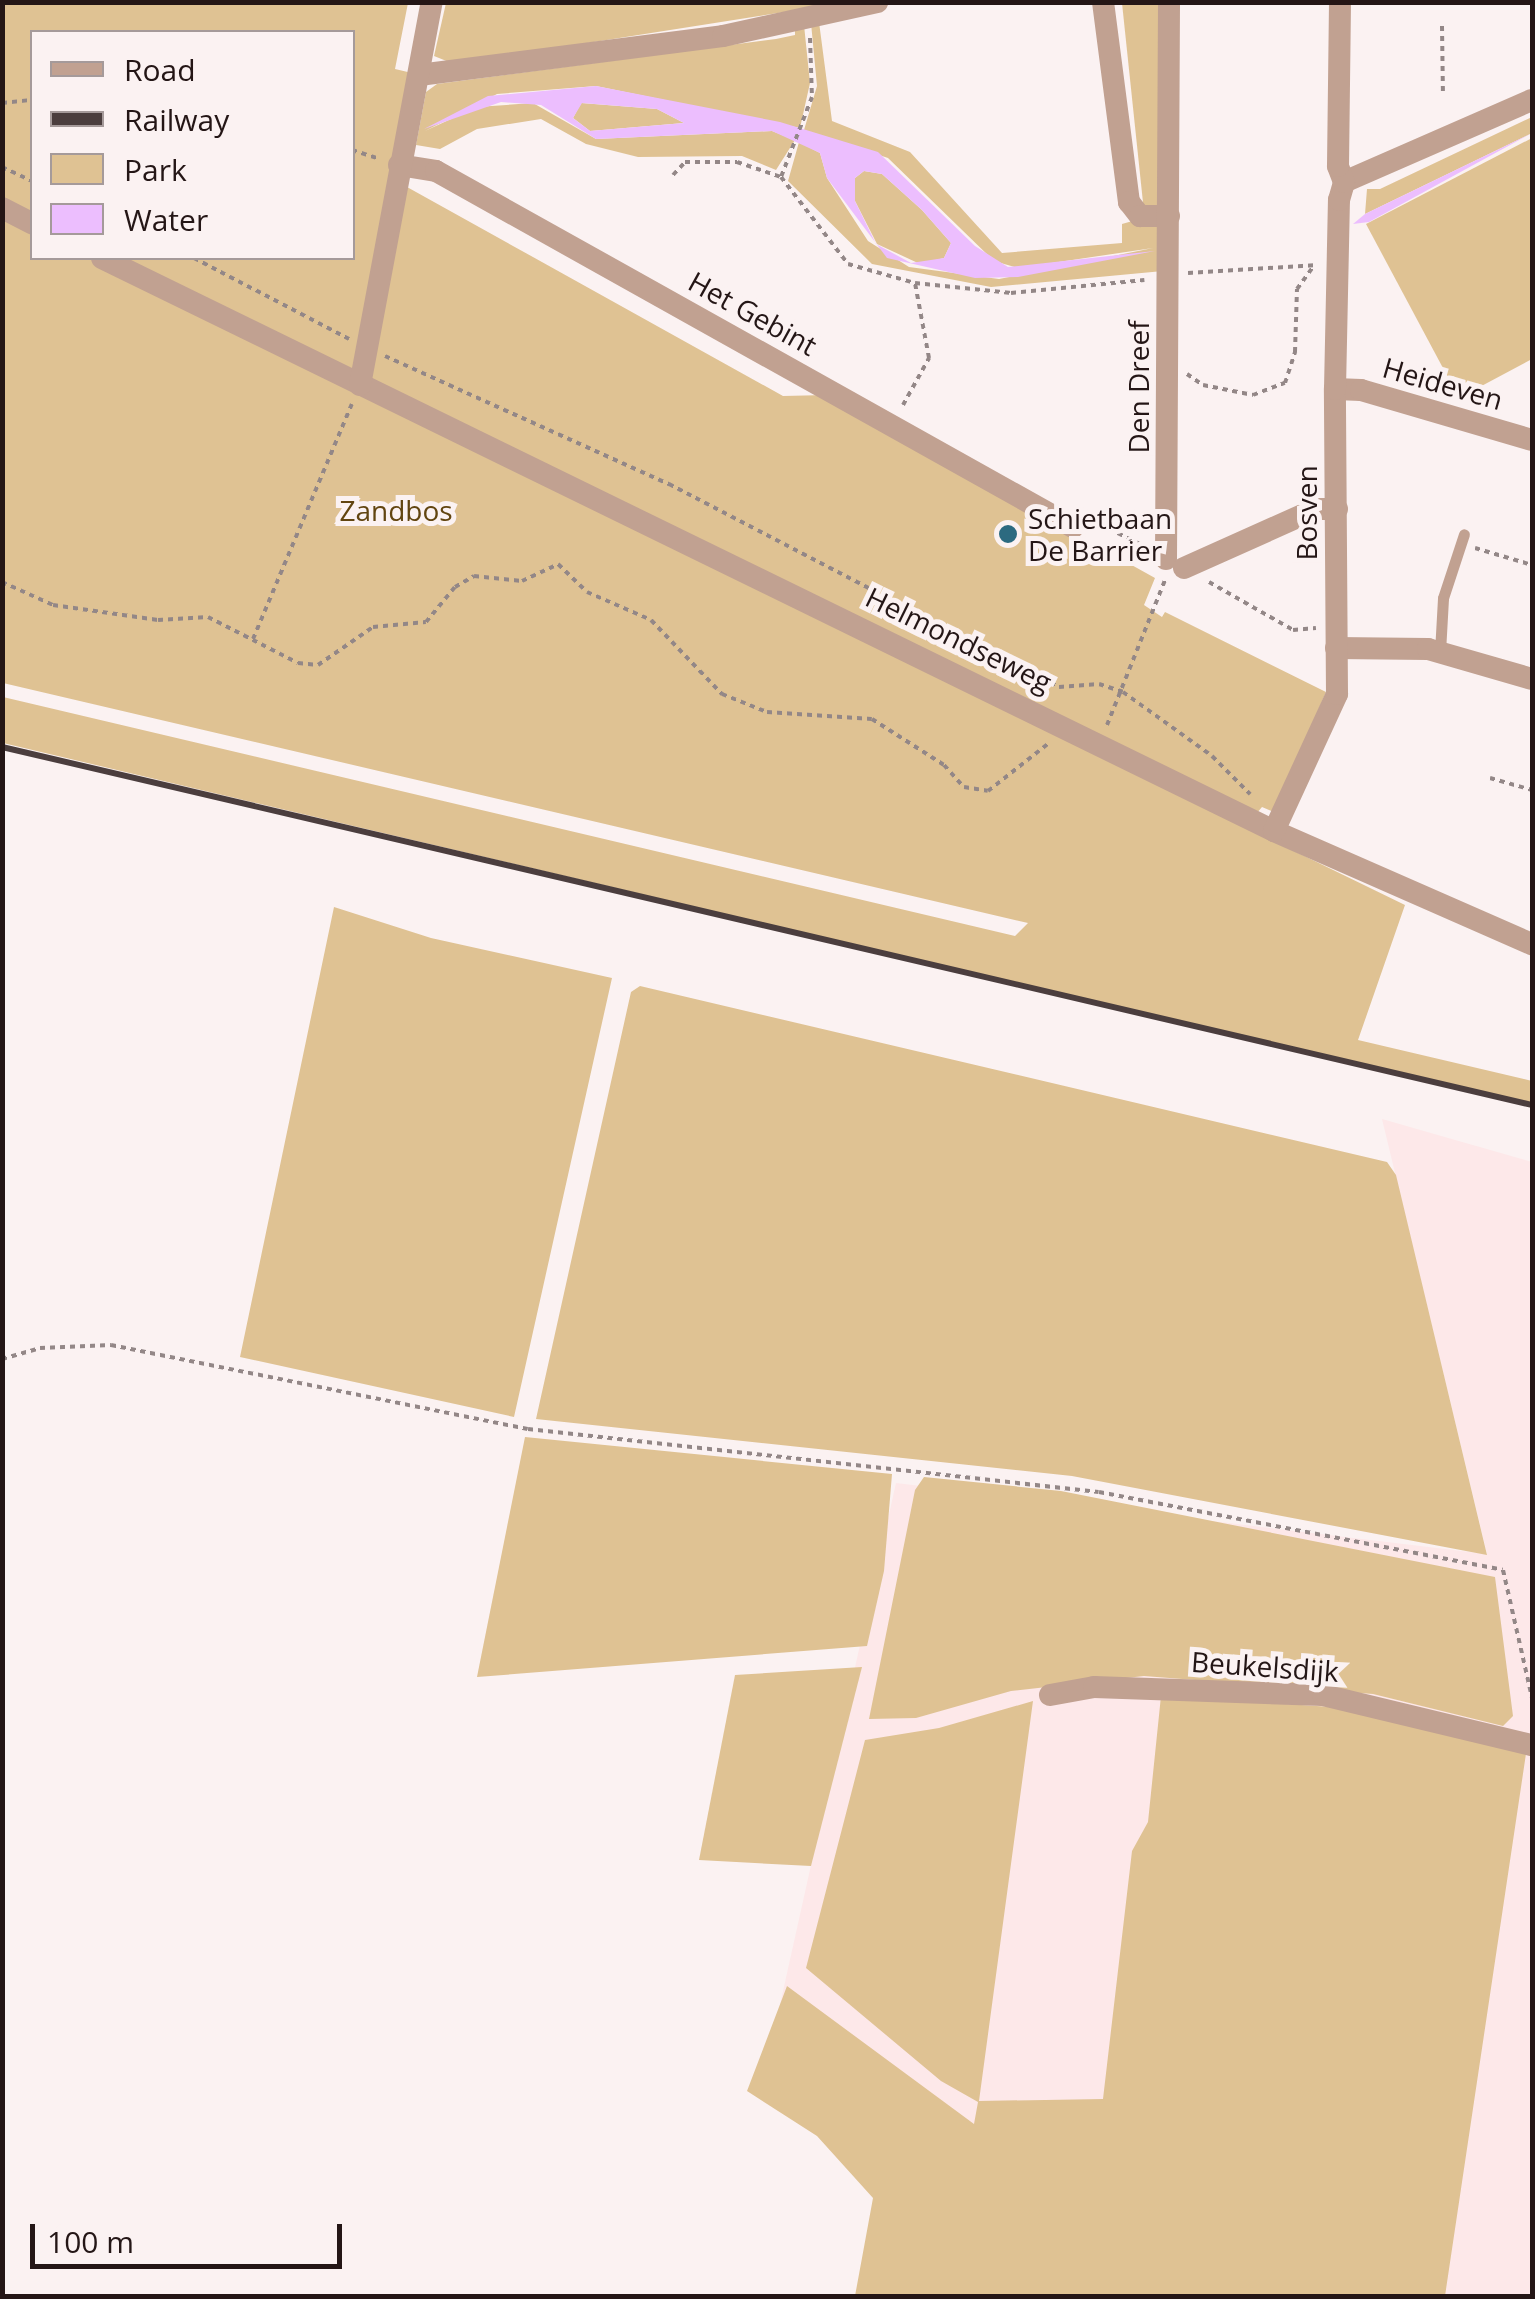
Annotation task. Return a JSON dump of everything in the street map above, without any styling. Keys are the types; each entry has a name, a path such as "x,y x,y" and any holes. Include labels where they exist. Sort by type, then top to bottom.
{"street":[{"path":"360,386 432,2"},
{"path":"420,75 723,36 877,2"},
{"path":"1103,2 1130,202 1140,216 1169,216"},
{"name":"Den Dreef","path":"1169,2 1172,569"},
{"name":"Bosven","path":"1274,831 1337,694 1335,389 1326,265 1344,182 1338,166 1340,2"},
{"path":"1344,182 1532,100"},
{"name":"Het Gebint","path":"399,165 436,171 1072,527"},
{"path":"2,208 30,222"},
{"name":"Helmondseweg","path":"106,260 1072,728 1274,831 1532,944"},
{"name":"Heideven","path":"1335,389 1361,390 1532,440"},
{"path":"1172,569 1316,510 1336,510"},
{"path":"1336,648 1440,652 1532,679"},
{"name":"Beukelsdijk","path":"1050,1695 1094,1688 1323,1695 1532,1745"}],"lane":[{"path":"1440,652 1443,598 1462,539"}],"path":[{"path":"781,176 806,120 814,76 807,18"},
{"path":"1442,26 1443,96"},
{"path":"2,103 30,100"},
{"path":"355,151 399,165"},
{"path":"673,175 685,162 737,162 781,176 848,264 915,283 1011,293 1168,274 1326,265"},
{"path":"2,167 30,180"},
{"path":"198,260 366,347 670,484 1059,687 1099,684 1123,692 1241,780 1274,831"},
{"path":"1168,369 1212,387 1253,395 1276,390 1293,365 1297,289 1326,265"},
{"path":"891,426 929,358 915,283"},
{"path":"252,639 360,386"},
{"path":"1462,539 1532,565"},
{"path":"2,582 54,604 158,620 208,617 298,664 318,665 373,627 426,622 455,587 474,576 522,581 558,564 587,592 651,620 722,694 766,712 872,719 944,765 964,787 988,791 1072,728"},
{"path":"1099,742 1172,569"},
{"path":"1490,778 1532,790"},
{"path":"2,1359 40,1348 111,1344 528,1429 1099,1492 1503,1570 1532,1698"}],"shaded area":[{"path":"1382,1119 1532,1162 1532,2296 870,2296 890,2186 765,2072 896,1483 1487,1554"}],"green space":[{"name":"Zandbos","path":"3,3 408,3 395,69 412,73 407,187 783,396 826,395 1155,578 1144,605 1162,617 1165,612 1326,692 1274,812 1262,807 1245,827 1405,905 1358,1040 1532,1081 1532,1105 3,743 3,697 1015,936 1028,923 3,683"},
{"path":"446,3 841,3 454,64 434,56"},
{"path":"1122,3 1165,3 1162,210 1144,212"},
{"path":"819,22 832,121 910,152 1002,253 1122,243 1122,224 1136,220 1159,223 1163,271 991,287 872,264 788,181 799,142 820,153 827,178 868,241 909,267 999,279 1153,248 1018,268 994,261 888,158 804,130 817,86 811,23"},
{"path":"804,25 810,83 800,128 596,86 497,94 425,131 477,107 533,103 596,139 772,131 795,140 776,170 742,156 638,157 586,144 541,119 477,129 440,149 416,145 426,92 437,84 776,39 795,35 795,27"},
{"path":"581,103 657,109 684,123 590,131 573,118"},
{"path":"1532,117 1532,133 1365,214 1367,189 1380,189"},
{"path":"1532,138 1532,359 1459,398 1366,224"},
{"path":"864,171 882,174 922,210 951,243 944,258 920,264 877,244 855,201 855,178"},
{"path":"334,907 431,938 612,978 514,1417 240,1357"},
{"path":"640,986 1387,1162 1396,1175 1487,1555 1072,1476 536,1419 631,992"},
{"path":"525,1437 892,1474 884,1571 867,1646 477,1677"},
{"path":"924,1477 1061,1491 1495,1577 1513,1716 1503,1726 1373,1694 1144,1676 1011,1691 916,1718 869,1719 915,1490"},
{"path":"862,1667 811,1866 699,1860 735,1675"},
{"path":"1161,1696 1332,1707 1527,1747 1445,2296 855,2296 873,2198 817,2136 747,2091 787,1986 974,2124 978,2102 941,2081 806,1968 865,1740 939,1728 1033,1701 979,2101 1103,2099 1132,1851 1148,1822"}],"water":[{"path":"596,86 780,122 878,152 975,246 1008,267 1155,251 1018,277 975,278 887,258 877,244 911,263 944,258 951,243 882,174 864,171 855,178 855,201 875,242 827,178 820,153 772,131 596,139 541,105 501,102 424,129 488,96","holes":["582,103 657,109 684,123 590,131 573,118"]},
{"path":"1532,133 1369,222 1353,224 1365,214"}],"railway":[{"path":"2,747 1532,1105"}],"place":[{"name":"Schietbaan De Barrier","path":"1008,534"}]}
